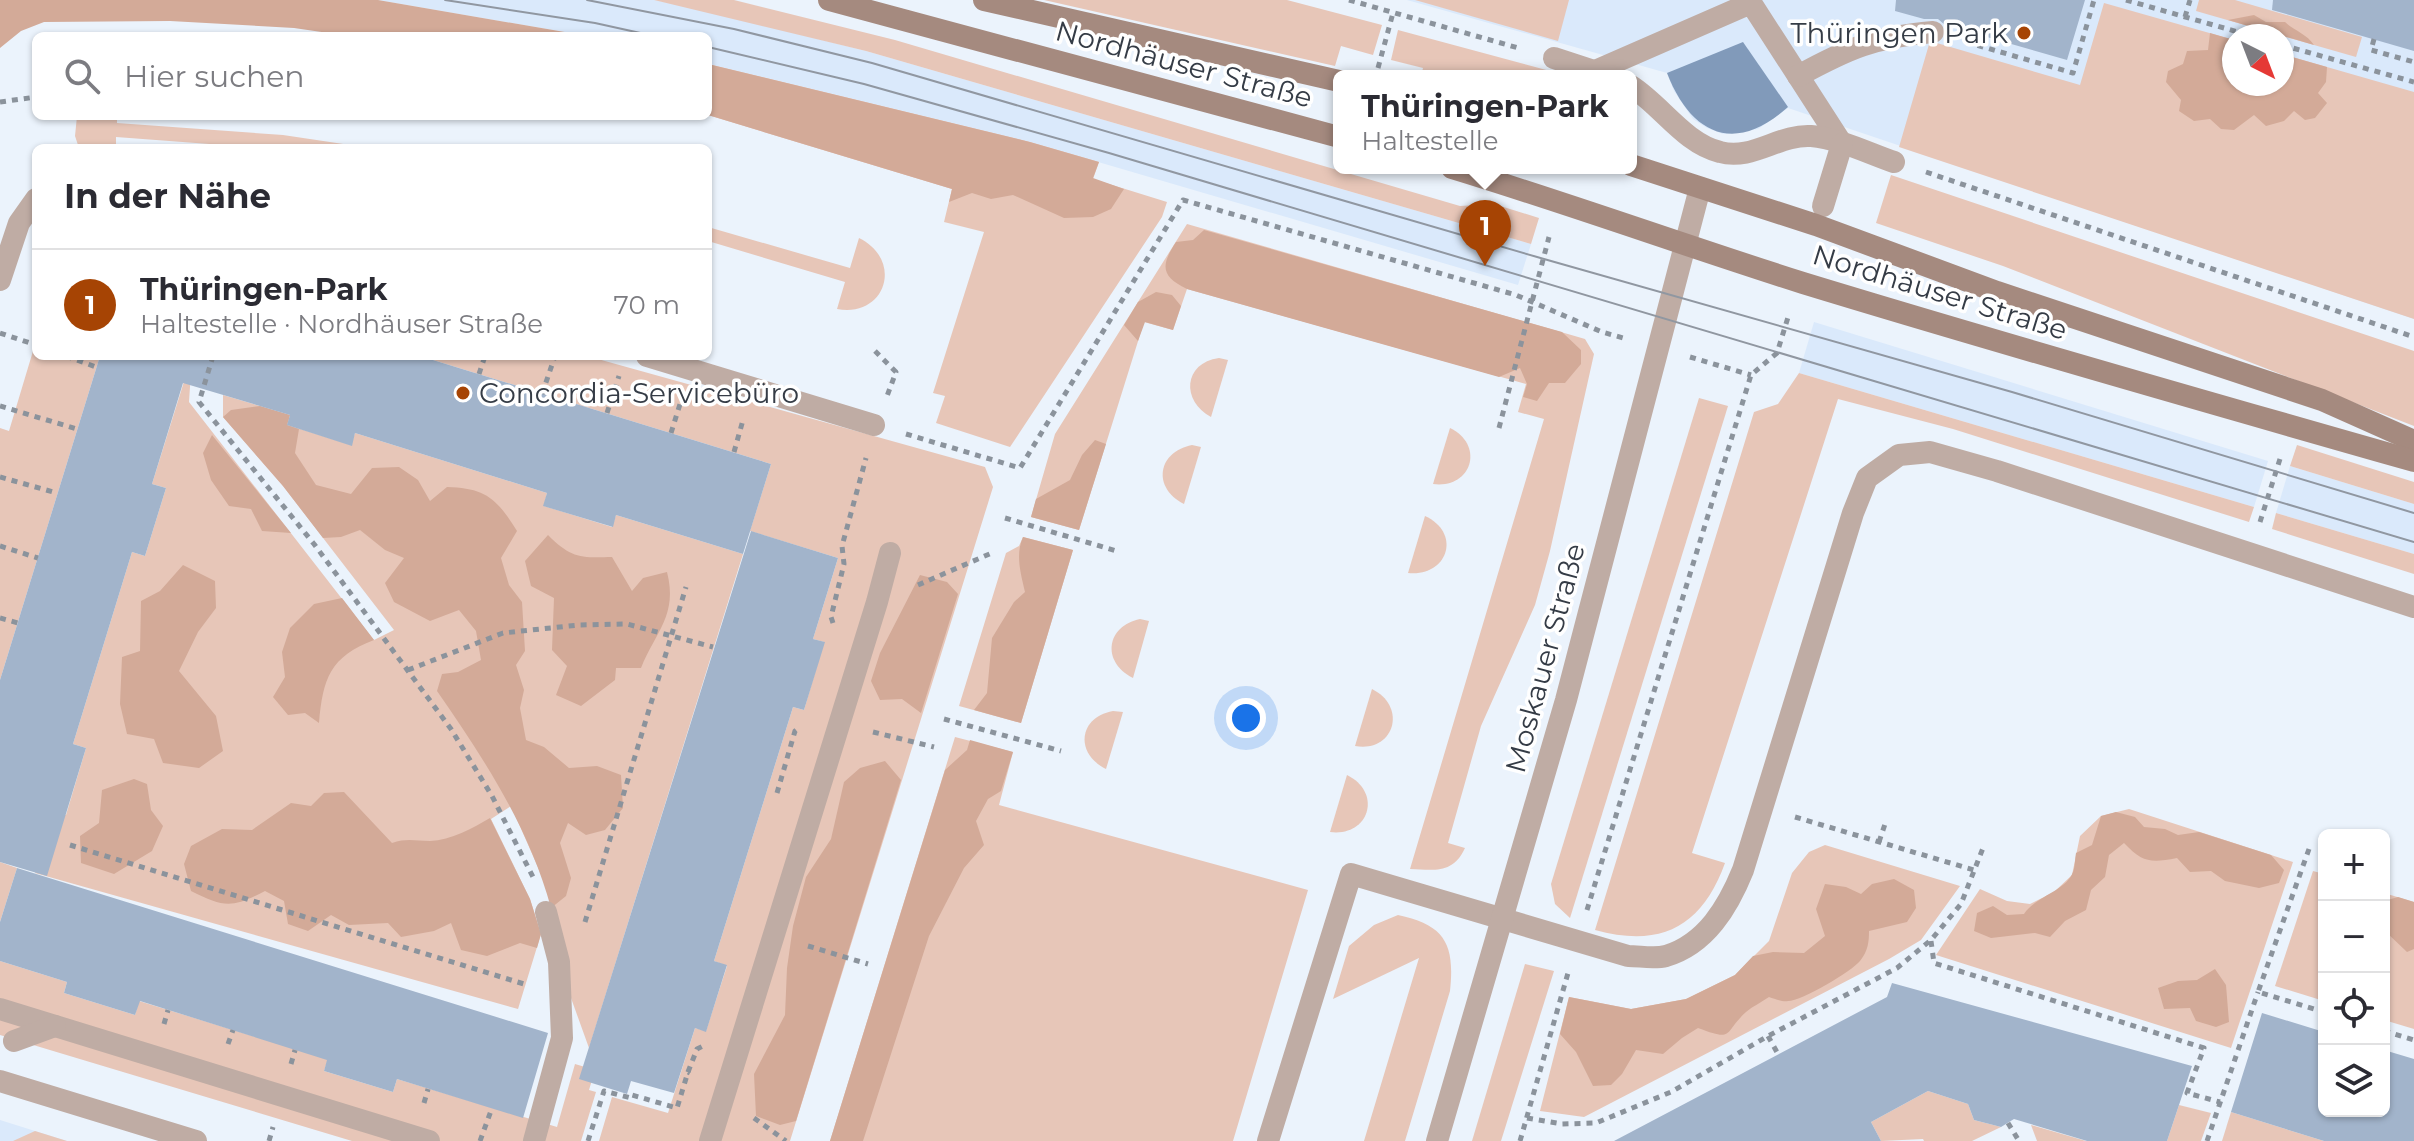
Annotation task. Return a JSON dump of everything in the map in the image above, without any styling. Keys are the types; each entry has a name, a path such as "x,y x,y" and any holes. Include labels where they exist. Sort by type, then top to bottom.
{"main road":[{"name":"Nordhäuser Straße","path":"829,0 1333,135"},
{"name":"Nordhäuser Straße","path":"984,0 1333,80"},
{"name":"Nordhäuser Straße","path":"1637,167 1816,225 1997,292 2322,400 2414,441"},
{"name":"Nordhäuser Straße","path":"1471,174 1799,282 2414,461"}],"street":[{"path":"1608,70 1751,3 1842,144 1823,206"},
{"path":"1798,76 1842,52 1891,36 1933,32"},
{"path":"1554,58 1588,70"},
{"path":"1637,90 1650,98 1687,135 1703,146 1722,153 1742,154 1810,136 1894,162"},
{"name":"Moskauer Straße","path":"1437,1141 1570,685 1700,188"},
{"path":"0,280 19,223 32,205"},
{"path":"660,360 874,425"},
{"path":"1268,1141 1351,874 1628,956 1663,957 1690,945 1714,924 1732,897 1743,870 1853,513 1867,478 1899,455 1930,452 1997,471 2414,607"},
{"path":"710,1141 890,553"},
{"path":"534,1141 562,1038 563,996 559,962 546,912"},
{"path":"0,1009 429,1141"},
{"path":"14,1041 55,1026"},
{"path":"0,1081 196,1141"}],"path":[{"path":"1349,0 1554,58"},
{"path":"1933,32 2073,73 2094,0"},
{"path":"2126,0 2222,27"},
{"path":"2185,17 2190,0"},
{"path":"1378,68 1393,13"},
{"path":"2374,39 2371,50 2414,62"},
{"path":"2294,48 2414,82"},
{"path":"0,102 32,98"},
{"path":"1894,162 2414,337"},
{"path":"875,351 896,372 874,425 1020,468 1183,200 1533,301"},
{"path":"1499,428 1549,237"},
{"path":"1520,1141 1577,941 1751,375 1777,353 1792,305"},
{"path":"0,333 32,344"},
{"path":"77,360 96,367"},
{"path":"212,360 199,402 314,544 451,729 492,796 537,884 546,912"},
{"path":"479,374 484,360"},
{"path":"542,394 554,360"},
{"path":"607,413 621,370"},
{"path":"0,406 77,429"},
{"path":"2250,555 2282,456 2271,452"},
{"path":"0,477 57,493"},
{"path":"1005,518 1120,552"},
{"path":"0,546 38,558"},
{"path":"581,936 686,587"},
{"path":"0,618 18,623"},
{"path":"408,670 503,633 579,625 627,624 713,647"},
{"path":"944,719 1061,751"},
{"path":"1762,807 1974,870"},
{"path":"1879,842 1886,821"},
{"path":"70,845 563,996"},
{"path":"1527,1118 1562,1124 1596,1123 1671,1092 1768,1036 1897,968 1931,940 1961,904 1983,848"},
{"path":"2207,1141 2309,849"},
{"path":"772,935 868,964"},
{"path":"1931,940 1934,963 2204,1048 2187,1093 2220,1102"},
{"path":"2258,992 2318,1010"},
{"path":"2390,1033 2414,1040"},
{"path":"1768,1036 1778,1054"},
{"path":"588,1141 604,1091 631,1098 632,1095 677,1108 688,1072 724,1096"},
{"path":"480,1141 492,1108"},
{"path":"2008,1123 2019,1141"}],"shaded area":[{"path":"0,0 378,0 565,32 322,32 170,21 44,22 21,31 0,48"},
{"path":"378,0 654,0 685,6 866,51 1531,244 1518,285 1030,142 712,65 712,32 565,32"},
{"path":"654,0 734,0 895,40 1333,169 1333,174 1351,174 1460,206 1494,204 1539,218 1531,244 866,51"},
{"path":"1044,0 1287,0 1382,25 1373,55 1341,46 1335,66"},
{"path":"1407,0 2414,0 2414,319 1788,108 1758,129 1723,134 1693,119 1674,91 1667,73"},
{"path":"1415,0 1569,0 1558,41"},
{"path":"2199,0 2235,0 2362,37 2356,57 2294,39 2294,24 2241,24 2196,11"},
{"path":"2104,3 2222,37 2222,96 2294,96 2294,57 2414,92 2414,319 1899,147 1930,41 2080,85"},
{"path":"2254,15 2266,22 2288,24 2242,24 2228,20"},
{"path":"2294,28 2308,38 2314,45 2294,39"},
{"path":"1398,30 1546,70 1422,70 1391,60"},
{"path":"2210,33 2222,36 2222,96 2294,96 2294,57 2327,67 2326,82 2318,93 2327,103 2315,118 2305,120 2294,111 2284,121 2266,126 2254,115 2234,130 2221,129 2210,119 2194,121 2179,111 2181,100 2166,82 2168,71 2183,64 2187,51 2208,50"},
{"path":"712,65 1030,142 1099,162 1093,179 1167,202 1162,217 1010,447 936,423 945,396 933,393 984,232 944,222 952,189 712,116"},
{"path":"712,65 1030,142 1099,162 1093,178 1124,189 1111,209 1093,217 1064,218 1013,195 991,199 972,193 949,202 952,189 712,116"},
{"path":"77,120 117,120 117,123 283,135 343,144 210,144 116,137 116,144 78,144"},
{"path":"1891,175 2414,351 2414,426 2003,266 1876,223"},
{"path":"1187,224 1585,339 1594,354 1535,605 1481,726 1448,843 1465,848 1455,862 1442,869 1410,869 1544,419 1518,412 1526,384 1187,289 1173,330 1144,322 1079,530 1031,517 1055,434"},
{"path":"712,228 850,268 859,238 873,248 881,260 885,273 883,285 867,305 837,309 845,282 712,242"},
{"path":"1204,230 1562,332 1581,350 1581,364 1565,383 1549,383 1537,401 1523,397 1527,384 1520,368 1499,377 1187,289 1168,274 1168,257 1176,242 1193,240"},
{"path":"1156,292 1172,295 1181,306 1173,330 1145,322 1138,341 1124,325 1138,302"},
{"path":"1814,322 2268,461 2254,507 1799,373"},
{"path":"32,354 32,360 99,360 0,680 0,428 9,431"},
{"path":"1219,358 1228,360 1211,417 1195,402 1190,383 1198,367"},
{"path":"192,360 189,402 374,640 394,630 283,486 223,417 223,395 290,415 288,425 351,445 355,433 547,493 544,506 612,527 616,515 743,554 589,1048 571,998 563,946 544,881 511,806 491,819 530,899 541,934 518,1009 35,873 53,812 66,815 86,748 73,744 132,552 145,556 166,488 152,484"},
{"path":"433,360 601,360 985,467 993,487 790,1141 599,1141 612,1097 668,1113 695,1028 706,1031 727,966 714,961 793,707 804,710 824,642 813,639 838,558 750,531 771,464"},
{"path":"1799,373 2254,507 2249,522 1953,429 1838,399 1692,853 1725,863 1716,885 1691,917 1659,934 1619,935 1595,930 1754,412 1778,404"},
{"path":"1699,398 1728,406 1570,918 1555,904 1551,884"},
{"path":"260,406 290,415 287,425 299,429 295,453 316,485 351,494 372,468 399,467 418,480 430,501 447,487 472,490 489,497 517,531 501,558 509,585 522,602 525,651 516,665 524,690 520,708 526,740 544,747 569,768 597,766 621,775 623,808 605,830 586,835 568,823 560,843 571,878 566,896 551,908 531,849 518,822 472,742 437,691 442,674 458,672 481,660 476,631 459,610 430,621 394,602 385,583 404,558 385,550 360,530 341,537 323,538 223,417 231,410"},
{"path":"1450,428 1461,435 1468,445 1469,464 1457,480 1433,484"},
{"path":"212,435 291,533 262,531 251,509 229,506 211,480 203,453"},
{"path":"1095,440 1106,444 1079,530 1031,517 1036,499 1070,480 1082,455"},
{"path":"1192,445 1201,447 1184,504 1167,489 1163,471 1171,455"},
{"path":"2297,445 2414,482 2414,504 2290,466"},
{"path":"2290,466 2414,504 2414,554 2276,513"},
{"path":"2276,513 2414,554 2414,574 2272,529"},
{"path":"1425,516 1437,523 1444,533 1445,552 1433,568 1408,573"},
{"path":"548,535 577,555 612,557 632,591 643,578 667,572 670,587 668,612 641,668 616,668 615,680 581,706 556,695 567,666 552,650 554,598 531,586 525,561"},
{"path":"1023,537 1073,550 1021,723 959,706 1006,553 1019,546"},
{"path":"1023,537 1073,550 1021,723 974,710 987,693 992,638 1014,602 1025,592 1019,558"},
{"path":"183,565 215,581 216,608 198,632 179,671 216,716 223,751 199,768 163,763 154,739 127,734 120,704 122,657 140,651 141,601 160,591"},
{"path":"920,575 947,582 958,594 921,713 902,699 880,700 871,681 880,653"},
{"path":"342,598 374,640 347,654 332,671 323,693 319,723 305,713 288,715 273,697 285,677 282,652 290,628 314,604"},
{"path":"1140,619 1149,621 1133,678 1116,663 1112,645 1120,629"},
{"path":"1372,689 1390,706 1392,727 1379,743 1355,746"},
{"path":"1113,711 1123,712 1106,769 1089,754 1085,736 1093,720"},
{"path":"955,737 1013,752 999,805 1308,890 1233,1141 830,1141"},
{"path":"970,740 1013,752 1001,791 988,799 976,821 984,845 964,868 929,936 863,1141 830,1141 945,770 967,750"},
{"path":"885,761 901,780 796,1121 780,1125 756,1116 754,1074 785,1015 793,926 806,877 831,839 844,782 860,768"},
{"path":"1347,775 1365,792 1367,812 1354,828 1330,832"},
{"path":"134,779 147,784 151,810 163,826 152,851 114,874 81,863 80,836 99,823 102,790"},
{"path":"344,792 392,843 446,838 490,818 530,899 541,934 537,948 520,943 487,956 461,950 451,923 434,931 401,937 388,923 349,925 331,915 308,931 288,924 284,901 265,891 244,901 228,904 212,901 191,891 184,864 191,846 222,829 252,830 291,803 311,806 324,793"},
{"path":"2129,809 2293,862 2231,1048 1936,955 1980,889 2007,901 2030,904 2054,892 2072,875 2080,836 2101,816"},
{"path":"2116,812 2135,817 2144,827 2165,829 2178,835 2199,832 2271,855 2284,870 2279,883 2259,888 2225,881 2211,871 2190,872 2177,858 2148,860 2124,843 2109,855 2105,877 2091,890 2086,910 2065,921 2050,937 2035,933 1991,938 1974,931 1977,913 1993,906 2007,915 2024,914 2064,884 2073,872 2076,853 2092,845 2101,816"},
{"path":"1825,845 1960,886 1921,940 1889,959 1584,1117 1540,1111 1569,997 1631,1009 1686,999 1735,975 1769,941 1792,873 1809,852"},
{"path":"0,862 17,868 0,922"},
{"path":"2313,871 2318,872 2318,999 2275,986"},
{"path":"1894,879 1914,890 1916,908 1907,922 1869,931 1865,954 1847,971 1795,1000 1769,997 1746,1012 1723,1035 1698,1028 1663,1054 1636,1050 1622,1074 1611,1085 1593,1086 1576,1052 1560,1034 1569,997 1631,1009 1686,999 1735,975 1753,956 1773,952 1804,953 1825,936 1816,909 1825,884 1846,887 1861,894 1872,884"},
{"path":"2390,895 2414,902 2414,1029 2390,1022"},
{"path":"2398,897 2414,902 2414,949 2407,952 2390,936 2390,899"},
{"path":"1398,915 1427,924 1444,939 1451,961 1450,991 1405,1141 1364,1141 1419,958 1333,999 1349,946 1374,925"},
{"path":"0,961 67,982 64,993 135,1015 139,1001 328,1059 324,1071 393,1092 397,1079 557,1127 575,1064 595,1070 589,1090 596,1092 581,1141 352,1141 0,1035"},
{"path":"1525,964 1554,971 1501,1141 1472,1141"},
{"path":"2215,969 2226,985 2229,1022 2216,1027 2196,1021 2190,1008 2164,1009 2158,988 2178,981 2197,980"},
{"path":"1928,1091 1968,1104 1974,1120 2001,1127 1972,1141 1881,1141 1871,1122"},
{"path":"2179,1105 2211,1113 2201,1141 2167,1141"},
{"path":"2231,1112 2324,1141 2222,1141"},
{"path":"0,1120 35,1131 67,1141 0,1141"},
{"path":"2031,1125 2086,1141 2037,1141"},
{"path":"35,1131 67,1141 13,1141"}],"water":[{"path":"1743,42 1788,107 1769,122 1750,131 1733,134 1717,131 1702,124 1689,111 1667,73"}],"building":[{"name":"Thüringen Park","path":"1896,0 2085,0 2067,60 1945,25 1938,19 1924,19 1895,11"},
{"path":"2273,0 2414,0 2414,51 2272,10"},
{"path":"99,360 433,360 771,464 743,554 616,515 613,527 543,506 547,493 355,433 352,446 287,425 290,415 183,383 152,484 166,488 145,556 132,552 73,744 86,748 47,876 0,862 0,680"},
{"path":"751,531 838,558 813,639 825,642 804,710 793,707 714,961 727,965 706,1032 695,1028 674,1093 631,1081 627,1094 579,1079"},
{"path":"17,868 548,1033 523,1118 397,1079 393,1092 324,1071 327,1060 140,1001 135,1015 64,993 67,982 0,961 0,922"},
{"path":"1892,983 2192,1066 2167,1141 2087,1141 2014,1119 2001,1127 1974,1120 1968,1104 1928,1091 1871,1122 1881,1141 1614,1141 1887,997"},
{"path":"2262,1013 2318,1030 2318,1117 2390,1117 2390,1052 2414,1059 2414,1141 2324,1141 2231,1112"}],"tram line":[{"path":"445,0 636,32"},
{"path":"587,0 734,29 872,63 2012,392 2414,513"},
{"path":"712,48 864,84 1109,153 2414,542"}],"place":[{"name":"Thüringen Park","path":"2024,33"},
{"name":"Thüringen-Park","path":"1485,266"},
{"name":"Concordia-Servicebüro","path":"463,393"}]}
